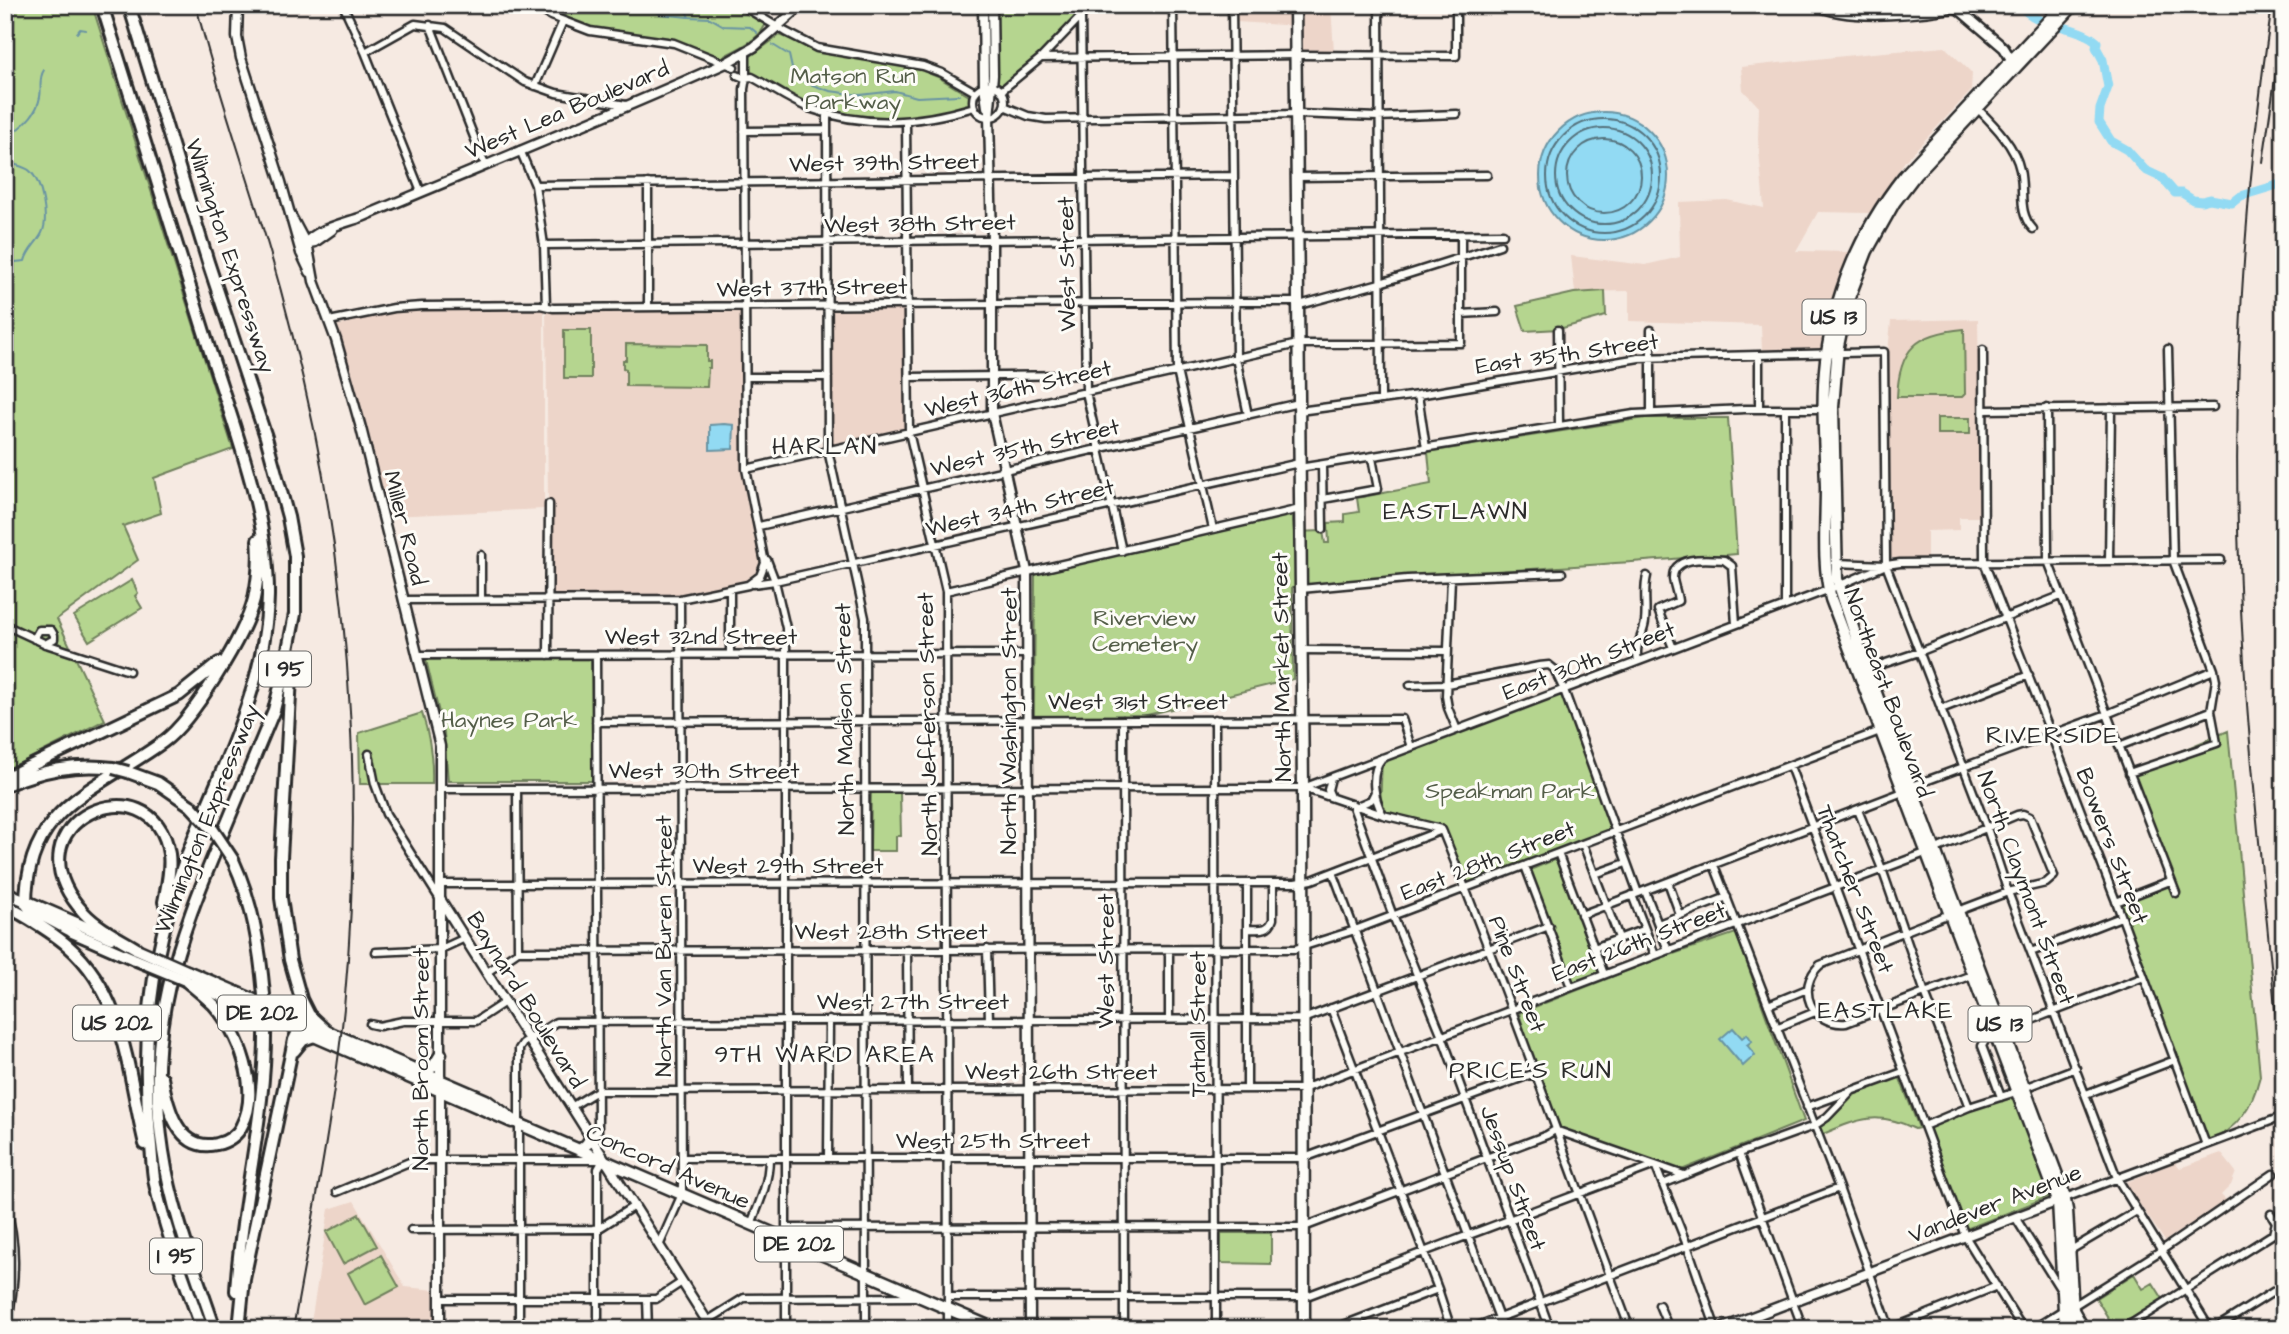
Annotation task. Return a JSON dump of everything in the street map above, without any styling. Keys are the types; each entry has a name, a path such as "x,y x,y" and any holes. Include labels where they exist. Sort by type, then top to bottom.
{"highway":[{"name":"Wilmington Expressway","path":"102,5 239,445 262,527 266,552 268,597 261,656 247,711 174,890 158,950 149,1015 146,1090 154,1181 172,1245 202,1329"},
{"name":"Wilmington Expressway","path":"129,5 281,488 295,556 295,614 284,675 274,710 187,920 167,989 160,1030 157,1061 162,1150 179,1223 215,1329"},
{"path":"77,934 30,909 25,901 34,850 57,816 79,796 163,743 180,727 195,709 245,624 258,576 258,545 239,445"},
{"path":"238,1329 244,1279 294,1040 312,1031 290,960 281,898 295,614"},
{"path":"5,778 179,695 226,657"},
{"path":"5,785 60,768 85,765 128,772 158,783 191,806 213,830 233,860 254,921 265,1022 263,1094 237,1276 238,1329"},
{"path":"136,954 88,918 68,893 60,875 58,856 66,833 81,816 99,807 123,806 144,814 159,828 169,851 169,870 154,950 149,1015"},
{"name":"DE 202","path":"7,906 186,975"},
{"name":"US 202","path":"7,906 68,946 96,978 109,1000 122,1042 154,1181"},
{"path":"167,989 161,1072 170,1112 174,1122 191,1140 209,1145 224,1142 237,1133 246,1117 249,1085 245,1064 238,1042 221,1013 186,975"}],"main road":[{"name":"North Market Street","path":"1295,5 1303,720 1304,1329"},
{"name":"US 13","path":"2056,18 2063,5"},
{"name":"US 13","path":"1833,587 1836,563 1829,408 1832,354 1847,303 1867,251 1885,216 1916,174 1975,106 2006,78 2056,18 2074,5"},
{"name":"US 13","path":"1975,106 2012,61 2048,27"},
{"path":"2006,78 2012,61"},
{"name":"Northeast Boulevard","path":"1829,408 1833,587 1880,732 1908,785"},
{"name":"Northeast Boulevard","path":"1833,587 1868,669 1953,912 2061,1199 2063,1294 2074,1329"},
{"path":"1880,732 1887,735 1908,785"},
{"name":"DE 202","path":"5,892 136,954"},
{"name":"Northeast Boulevard","path":"1953,912 1976,986 1985,999 1999,1033"},
{"name":"DE 202","path":"186,975 312,1031"},
{"name":"DE 202","path":"186,975 247,1007 340,1042"},
{"path":"312,1031 441,1087"},
{"name":"Concord Avenue","path":"340,1042 418,1071 441,1087"},
{"name":"Concord Avenue","path":"340,1042 441,1087 507,1122 519,1124 751,1224 786,1233 865,1273 995,1329"},
{"path":"418,1071 432,1067 441,1054"},
{"name":"Northeast Boulevard","path":"2020,1090 2035,1127 2042,1135 2061,1199 2069,1251 2065,1329"},
{"path":"580,1150 591,1137"},
{"path":"2062,1260 2068,1308"}],"street":[{"path":"238,6 294,5"},
{"path":"343,5 365,52 421,192"},
{"path":"532,5 590,31 674,43 729,64 744,89"},
{"path":"741,5 823,50 923,66 942,73 975,92 993,88 1041,58 1092,5"},
{"name":"West Lea Boulevard","path":"303,245 334,228 729,64 779,27 802,5"},
{"name":"North Washington Street","path":"983,5 993,88"},
{"name":"North Washington Street","path":"992,5 993,88 989,117 993,304 992,413 1027,571 1030,1329"},
{"path":"1173,5 1177,371 1213,529"},
{"path":"1232,5 1236,358 1248,415"},
{"path":"1378,5 1381,400"},
{"path":"1041,58 1456,56 1456,5"},
{"path":"1816,5 1845,14 1866,15 1966,5"},
{"name":"Miller Road","path":"238,6 237,37 241,58 291,216 311,260 314,281"},
{"path":"1956,7 2004,48 2012,61"},
{"name":"West Street","path":"1082,16 1086,392 1122,551"},
{"path":"535,86 563,21"},
{"path":"365,52 415,24 445,28 489,59 535,86 556,93 627,106"},
{"path":"430,25 485,165"},
{"path":"746,53 746,469 765,554 786,628 786,1329"},
{"path":"737,75 752,77 797,102 827,113 859,120 906,122 974,107"},
{"path":"975,92 974,107 980,114 989,117 998,114 1004,106 1004,98 993,88"},
{"path":"1004,106 1037,118 1297,114 1378,117 1457,114"},
{"path":"1975,106 1994,127 2021,170 2026,221 2033,229"},
{"name":"North Madison Street","path":"827,113 828,450 864,610 866,1329"},
{"name":"North Jefferson Street","path":"906,122 909,432 946,591 948,1329"},
{"path":"744,131 827,130"},
{"path":"520,150 535,185 544,245 546,306"},
{"path":"1296,177 1487,175"},
{"name":"West 39th Street","path":"535,185 1234,176"},
{"path":"648,307 649,183"},
{"name":"Miller Road","path":"291,216 303,245 361,428 439,739 441,789"},
{"path":"297,227 308,233 322,235 311,260"},
{"name":"West 38th Street","path":"544,245 1503,234"},
{"path":"1461,235 1461,314 1497,312"},
{"name":"West 37th Street","path":"328,321 394,308 466,305 553,308 1177,302 1303,304 1500,246"},
{"name":"West 36th Street","path":"746,469 1298,344 1461,343 1461,314"},
{"path":"1558,330 1559,426"},
{"path":"1651,330 1651,413"},
{"path":"2129,773 2217,743 2211,711 2216,680 2214,670 2173,560 2168,349"},
{"name":"Bowers Street","path":"1983,350 1984,562 2122,917 2206,1145"},
{"name":"East 35th Street","path":"1299,407 1418,395 1558,370 1651,357 1884,352"},
{"name":"North Claymont Street","path":"1884,352 1886,565 2117,1178 2212,1329"},
{"path":"1759,356 1759,410"},
{"path":"909,377 1085,375"},
{"path":"746,377 828,377"},
{"path":"1418,395 1426,449"},
{"name":"West 35th Street","path":"759,526 1248,415 1299,407"},
{"path":"1984,410 2213,407"},
{"name":"West 34th Street","path":"403,600 680,599 775,582 1203,484 1299,466 1372,458 1651,413 1829,408"},
{"path":"2047,408 2048,561 2176,893"},
{"path":"2109,561 2111,408"},
{"path":"1785,410 1785,605"},
{"path":"1323,499 1378,489 1372,458"},
{"path":"1322,465 1323,529"},
{"path":"548,655 549,504"},
{"path":"946,591 1300,509"},
{"name":"West 34th Street","path":"748,585 760,576 765,566 765,554"},
{"path":"481,555 481,599"},
{"path":"1673,648 1658,610 1678,601 1674,572 1676,566 1683,562 1724,560 1732,566 1735,624"},
{"path":"1836,563 1886,565 2221,560"},
{"name":"East 30th Street","path":"1303,788 1886,565"},
{"path":"1301,589 1407,579 1562,573"},
{"path":"1638,662 1637,643 1645,625 1644,587 1647,576"},
{"path":"1451,578 1447,684 1448,708 1457,730"},
{"path":"730,589 730,654"},
{"path":"1868,669 1919,652 2060,596"},
{"name":"North Van Buren Street","path":"659,1246 682,1194 680,599"},
{"path":"5,625 45,644 129,671"},
{"path":"34,639 39,631 51,630 54,639 45,644"},
{"path":"1302,650 1448,651"},
{"path":"591,1137 596,1135 598,1130 596,654"},
{"name":"West 32nd Street","path":"416,655 1028,654"},
{"path":"1410,685 1447,684 1549,665 1554,669 1638,893 1645,929 1655,955"},
{"path":"1581,915 1858,810 1908,785 1963,769 2214,670"},
{"path":"1941,709 2029,675"},
{"path":"2119,746 2211,711"},
{"name":"Tatnall Street","path":"1215,719 1216,1329"},
{"name":"West 31st Street","path":"596,722 1402,719 1411,747"},
{"name":"West Street","path":"1123,720 1124,1329"},
{"name":"East 28th Street","path":"1303,948 1880,732"},
{"name":"Baynard Boulevard","path":"369,754 375,784 386,814 709,1325"},
{"path":"1382,758 1374,770 1374,777 1378,804 1383,815"},
{"name":"Thatcher Street","path":"1790,766 1965,1236 2024,1329"},
{"path":"1356,768 1365,770 1374,777"},
{"path":"1331,778 1328,790 1331,797"},
{"path":"1303,788 1383,815 1442,830"},
{"name":"West 30th Street","path":"441,789 1303,788"},
{"name":"North Broom Street","path":"440,1329 441,789"},
{"path":"486,973 518,951 517,789"},
{"path":"1355,805 1371,800 1375,790"},
{"name":"Jessup Street","path":"1355,805 1393,916 1443,1036 1550,1329"},
{"path":"1858,810 1969,1107"},
{"name":"East 26th Street","path":"1303,1089 2023,814 2030,817 2054,876 2046,883 2008,892"},
{"name":"West 29th Street","path":"441,884 1303,882 1442,830"},
{"name":"Pine Street","path":"1442,830 1513,1009 1555,1130 1630,1329"},
{"path":"1583,844 1619,938"},
{"path":"1558,853 1604,974"},
{"path":"1595,874 1626,863"},
{"path":"1714,865 1839,1188 1890,1329 1997,1286"},
{"path":"1525,866 1572,987"},
{"path":"1333,872 1503,1329"},
{"path":"2116,902 2170,881"},
{"path":"1668,882 1681,915"},
{"path":"1247,883 1247,1089"},
{"path":"1247,929 1265,929 1271,925 1273,883"},
{"path":"1972,975 1841,1024 1826,1021 1815,1012 1809,1002 1807,989 1811,976 1820,965 2008,892"},
{"path":"1638,893 1658,924 1668,950"},
{"path":"1658,924 1727,897"},
{"path":"2031,952 2122,917"},
{"path":"1303,1019 1549,926"},
{"path":"1594,948 1645,929"},
{"path":"376,952 441,949 465,938"},
{"name":"West 28th Street","path":"518,951 1122,951 1303,948"},
{"path":"907,949 908,1090"},
{"path":"987,949 989,1020"},
{"path":"1169,950 1169,1019"},
{"path":"2001,1097 1982,1046 1986,1039 2144,977"},
{"path":"1768,1005 1807,989"},
{"path":"370,1024 379,1026 403,1021 476,1021 505,1002"},
{"path":"1331,1008 1451,1329"},
{"path":"1776,1028 1815,1012"},
{"name":"West 27th Street","path":"528,1040 556,1022 1303,1019"},
{"path":"828,1158 829,1020"},
{"path":"519,1329 519,1049 528,1040"},
{"path":"2086,1094 2175,1060"},
{"path":"1924,1126 2076,1068"},
{"path":"1807,1107 1903,1072"},
{"path":"1304,1158 1535,1073"},
{"name":"West 26th Street","path":"597,1091 1303,1089"},
{"path":"571,1107 597,1091"},
{"path":"1663,1184 1814,1126 1827,1117 1852,1091"},
{"name":"Vandever Avenue","path":"1718,1329 2284,1116"},
{"path":"786,1233 865,1228 1304,1227 1486,1159 1555,1130 1684,1175"},
{"path":"1739,1153 1803,1329"},
{"name":"West 25th Street","path":"682,1158 1304,1158"},
{"path":"751,1224 766,1187 769,1158"},
{"path":"337,1192 407,1161 603,1160 598,1169 598,1329"},
{"path":"1655,1165 1718,1329"},
{"path":"948,1297 1304,1297 1655,1165"},
{"path":"2033,1329 2162,1250 2273,1174"},
{"path":"1469,1329 1839,1188"},
{"path":"5,1205 15,1242 6,1329"},
{"path":"411,1230 598,1229 634,1206"},
{"path":"2069,1251 2137,1211"},
{"path":"2123,1329 2273,1234 2276,1222 2271,1214"},
{"path":"2015,1217 2063,1294"},
{"path":"440,1299 647,1299 658,1298 682,1282"},
{"path":"2212,1329 2284,1285"},
{"path":"1333,1329 1438,1289"},
{"path":"709,1325 744,1298 923,1297"},
{"path":"647,1299 648,1329"},
{"path":"1659,1305 1669,1329"},
{"path":"2068,1308 2085,1329"}],"shaded area":[{"path":"1236,5 1331,5 1334,52 1301,51 1300,26 1236,22"},
{"path":"1945,47 1972,73 1971,91 1905,161 1869,213 1818,212 1796,251 1850,252 1829,309 1822,351 1762,352 1761,325 1629,321 1629,291 1575,292 1571,256 1645,265 1680,257 1679,202 1727,200 1764,208 1758,139 1759,107 1743,90 1741,67"},
{"path":"908,305 909,432 828,450 828,306"},
{"path":"546,306 745,306 746,469 765,566 751,583 680,599 549,600"},
{"path":"544,307 544,509 389,516 336,326 393,312"},
{"path":"1978,319 1981,517 1959,517 1959,530 1927,531 1927,558 1890,558 1888,352 1891,321"},
{"path":"2221,1153 2236,1172 2231,1185 2221,1195 2226,1200 2165,1241 2125,1183 2175,1162 2180,1168"},
{"path":"354,1201 405,1287 435,1290 435,1329 310,1329 329,1209"}],"green space":[{"path":"5,5 92,5 233,449 154,478 161,513 123,526 138,560 57,619 105,720 5,771"},
{"name":"Matson Run Parkway","path":"532,5 741,5 767,20 755,38 721,58 674,43 590,31"},
{"path":"994,5 1089,5 1037,61 1001,85 995,82"},
{"name":"Matson Run Parkway","path":"780,35 819,51 918,69 938,77 969,96 969,103 962,108 907,120 871,121 813,109 752,77 748,71 748,58"},
{"path":"1605,291 1606,316 1559,329 1525,331 1517,306 1574,293"},
{"path":"1964,329 1965,394 1962,397 1897,397 1902,366 1914,346 1934,334"},
{"path":"564,330 591,330 591,378 564,378"},
{"path":"626,344 707,345 710,368 707,387 626,386 623,360 626,360"},
{"name":"Riverview Cemetery","path":"1645,418 1728,418 1737,554 1292,587 1293,679 1143,716 1034,716 1035,574 1292,513 1294,532 1323,531 1325,543 1329,543 1328,523 1345,522 1345,514 1359,512 1357,498 1431,484 1428,452"},
{"path":"1937,418 1970,418 1970,434 1937,434"},
{"path":"132,580 138,593 135,596 142,608 89,641 74,616"},
{"name":"Haynes Park","path":"591,659 593,781 448,781 444,733 426,660"},
{"name":"Speakman Park","path":"1564,690 1615,832 1466,888 1442,830 1380,810 1382,758"},
{"name":"Haynes Park","path":"422,713 430,748 432,784 360,784 359,733"},
{"path":"2228,731 2260,1076 2253,1098 2242,1116 2228,1130 2208,1142 2117,904 2171,883 2129,773"},
{"path":"871,793 900,793 901,836 896,836 896,851 870,851"},
{"path":"1556,859 1599,973 1573,982 1530,870"},
{"path":"1736,933 1804,1121 1679,1171 1561,1129 1533,1060 1519,1013 1655,960"},
{"path":"1899,1076 1919,1128 1879,1118 1847,1124 1823,1134 1820,1127 1848,1097"},
{"path":"2013,1093 2053,1195 1966,1229 1929,1128"},
{"path":"359,1214 377,1246 343,1264 326,1232"},
{"path":"1221,1233 1271,1233 1271,1264 1221,1263"},
{"path":"381,1255 399,1287 365,1305 348,1273"},
{"path":"2134,1274 2143,1289 2153,1283 2163,1299 2115,1329 2096,1298"}],"water":[{"path":"1604,112 1628,117 1649,131 1663,152 1668,176 1663,200 1649,221 1628,235 1604,240 1580,235 1559,221 1545,200 1540,176 1545,152 1559,131 1580,117"},
{"path":"710,425 734,425 733,449 710,450"},
{"path":"1733,1028 1742,1038 1747,1034 1752,1041 1747,1045 1755,1055 1743,1066 1720,1039"}],"waterway":[{"path":"157,9 167,5"},
{"path":"572,5 588,9 594,5"},
{"path":"653,5 660,14 688,17"},
{"path":"683,5 689,17 710,18 724,26 750,27 757,33"},
{"path":"2020,5 2037,18 2078,32 2097,42 2096,47 2103,60 2108,87 2100,109 2099,122 2111,141 2127,150 2145,170 2162,178 2175,193 2182,193 2193,200 2210,199 2232,203 2241,196 2284,183"},
{"path":"77,33 80,29 86,30"},
{"path":"773,45 789,55 793,73 804,82 830,91 860,95 895,91 917,97 959,95"},
{"path":"5,140 35,111 44,70"},
{"path":"5,161 28,169 34,176 41,192 45,219 42,233 25,261 5,263"}],"railway":[{"path":"196,5 221,96 275,268 298,360 327,500 345,645 353,790 344,1008 328,1129 293,1329"},
{"path":"2272,5 2254,144 2242,282 2237,491 2242,630 2252,768 2284,1112"},
{"path":"2263,162 2284,16"}],"district":[{"name":"HARLAN","path":"825,447"},
{"name":"EASTLAWN","path":"1456,512"},
{"name":"RIVERSIDE","path":"2053,736"},
{"name":"EASTLAKE","path":"1886,1011"},
{"name":"9TH WARD AREA","path":"825,1055"},
{"name":"PRICE’S RUN","path":"1531,1071"}]}
